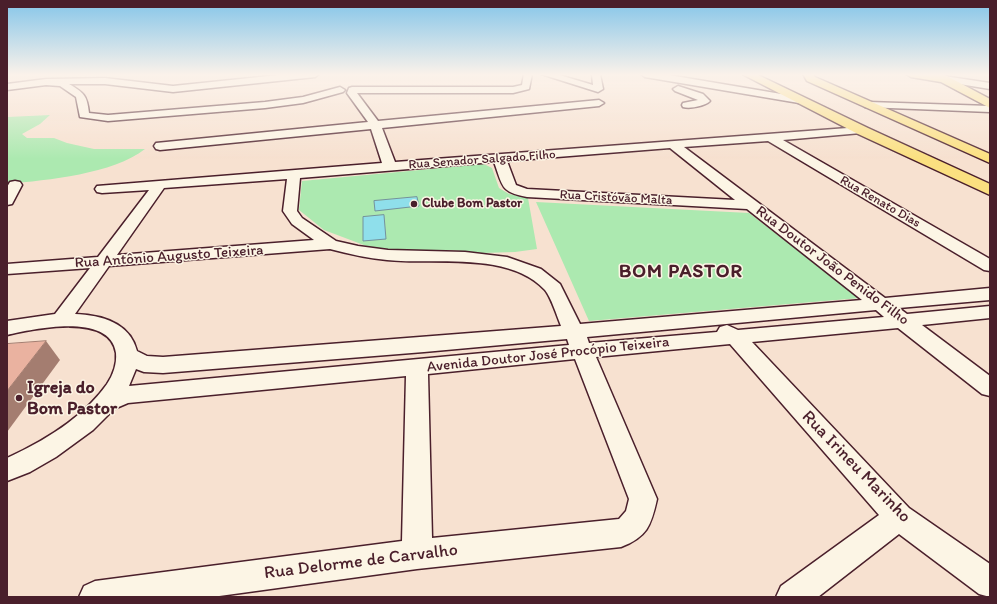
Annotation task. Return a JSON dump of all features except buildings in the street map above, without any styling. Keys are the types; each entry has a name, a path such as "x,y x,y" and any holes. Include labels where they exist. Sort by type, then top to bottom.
{"main road":[{"path":"805,102 922,147 990,177"},
{"path":"807,102 845,113"},
{"path":"818,102 845,113 861,124 990,190"},
{"path":"863,102 990,159"}],"street":[{"path":"83,102 84,115 108,118 288,102"},
{"path":"360,102 375,125 390,167"},
{"path":"687,105 700,102"},
{"path":"919,102 925,107"},
{"path":"160,146 599,103"},
{"path":"869,105 990,109"},
{"name":"Rua Senador Salgado Filho","path":"102,189 770,137 861,124"},
{"name":"Rua Renato Dias","path":"770,137 990,266"},
{"name":"Rua Doutor João Penido Filho","path":"673,145 990,388"},
{"name":"Rua Cristóvão Malta","path":"499,158 510,187 516,191 527,193 753,205"},
{"path":"295,174 292,182 290,211 297,221 330,244 358,251 388,255 465,257 507,262 536,273 554,288 578,341"},
{"path":"7,201 15,185"},
{"path":"61,320 159,185"},
{"name":"Rua Antônio Augusto Teixeira","path":"7,269 330,244"},
{"name":"Avenida Doutor José Procópio Teixeira","path":"106,402 125,395 149,392 418,367 578,341 726,325 882,304 990,294"},
{"name":"Avenida Doutor José Procópio Teixeira","path":"726,325 905,322 990,312"},
{"path":"7,328 61,320 88,321 110,328 123,339 128,356 123,377 106,402 76,430 33,458 7,470"},
{"name":"Rua Irineu Marinho","path":"726,325 899,517 990,583"},
{"name":"Avenida Doutor José Procópio Teixeira","path":"128,356 144,364 163,365 289,355 578,341"},
{"name":"Rua Delorme de Carvalho","path":"95,597 417,554 628,531 639,517 643,499 578,341"},
{"path":"283,380 289,355"},
{"path":"417,554 418,367"},
{"path":"792,597 899,517"}],"green space":[{"path":"50,115 40,124 22,134 27,138 54,138 67,143 94,149 145,149 132,158 98,170 60,178 7,184 7,117"},
{"name":"Clube Bom Pastor","path":"484,164 492,168 499,188 509,194 528,198 537,249 515,252 482,253 450,250 402,252 369,247 324,230 299,210 302,181"},
{"path":"536,202 749,213 860,298 589,321"}],"water":[{"path":"417,197 419,206 375,211 374,201"},
{"path":"384,215 386,239 363,241 363,217"}],"place":[{"name":"Clube Bom Pastor","path":"414,204"},
{"name":"Igreja do Bom Pastor","path":"19,398"}],"district":[{"name":"BOM PASTOR","path":"681,272"}]}
